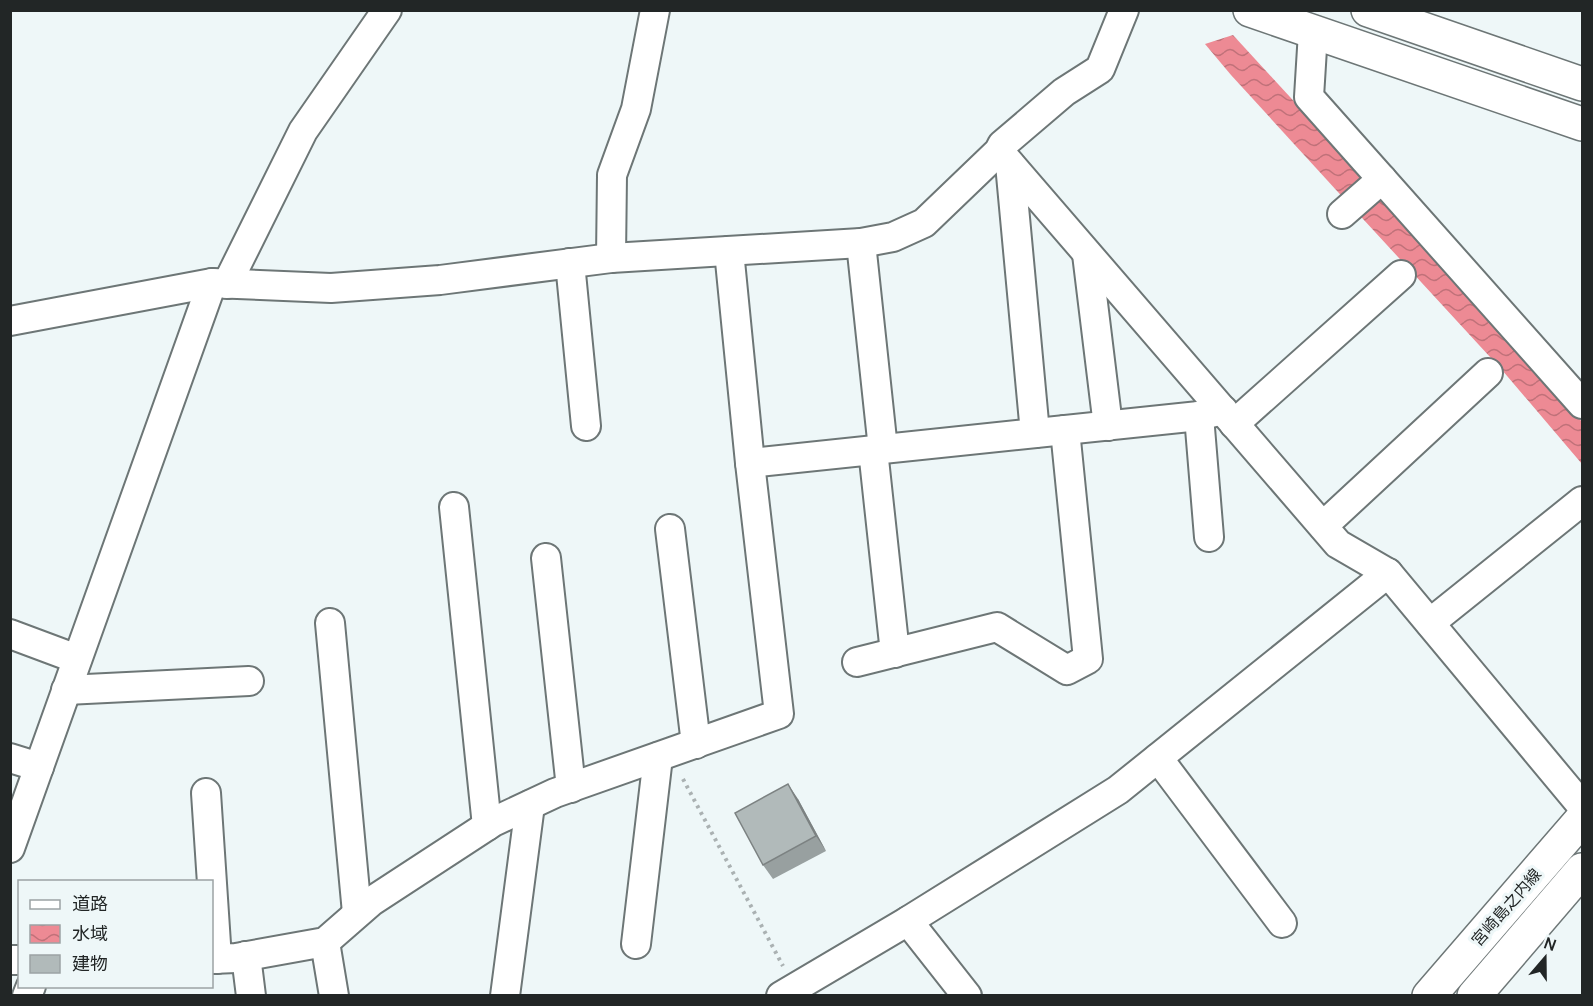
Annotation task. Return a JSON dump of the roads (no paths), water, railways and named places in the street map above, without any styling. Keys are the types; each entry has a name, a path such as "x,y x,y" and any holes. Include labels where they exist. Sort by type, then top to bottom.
{"street":[{"path":"10,848 77,659 219,284 303,131 387,10"},
{"path":"611,258 612,175 636,110 655,10"},
{"path":"1035,433 1002,144 1064,92 1100,69 1124,10"},
{"path":"1250,10 1582,124"},
{"path":"1368,10 1582,84"},
{"path":"1313,32 1309,97 1582,404"},
{"path":"10,321 219,284 331,288 440,280 611,258 861,243 893,237 924,223 1005,157"},
{"path":"1005,157 1219,416 1338,544 1388,573 1582,806"},
{"path":"1342,214 1382,179"},
{"path":"861,243 895,653"},
{"path":"213,938 214,959 246,956 325,942 357,913 487,826 571,788 779,714 750,463 729,251"},
{"path":"1087,254 1108,426"},
{"path":"570,263 586,426"},
{"path":"750,463 1219,416 1401,275"},
{"path":"1323,526 1488,373"},
{"path":"1209,537 1219,416"},
{"path":"857,662 997,627 1067,670 1088,659 1065,430"},
{"path":"1430,622 1582,501"},
{"path":"453,507 487,826"},
{"path":"670,529 696,744"},
{"path":"546,558 571,788"},
{"path":"788,992 908,921 1118,790 1388,573"},
{"path":"330,623 357,913"},
{"path":"10,634 77,659"},
{"path":"66,690 249,681"},
{"path":"636,944 663,755"},
{"path":"10,758 39,767"},
{"path":"1158,758 1282,923"},
{"path":"206,793 210,880"},
{"path":"505,996 530,805"},
{"name":"宮崎島之内線","path":"1429,996 1582,819"},
{"name":"宮崎島之内線","path":"1474,996 1582,870"},
{"path":"908,921 967,996"},
{"path":"325,942 334,996"},
{"path":"246,956 251,996"}],"water":[{"path":"1233,35 1370,184 1348,203 1205,44"},
{"path":"1375,188 1473,294 1582,422 1582,464 1502,370 1352,207"}]}
